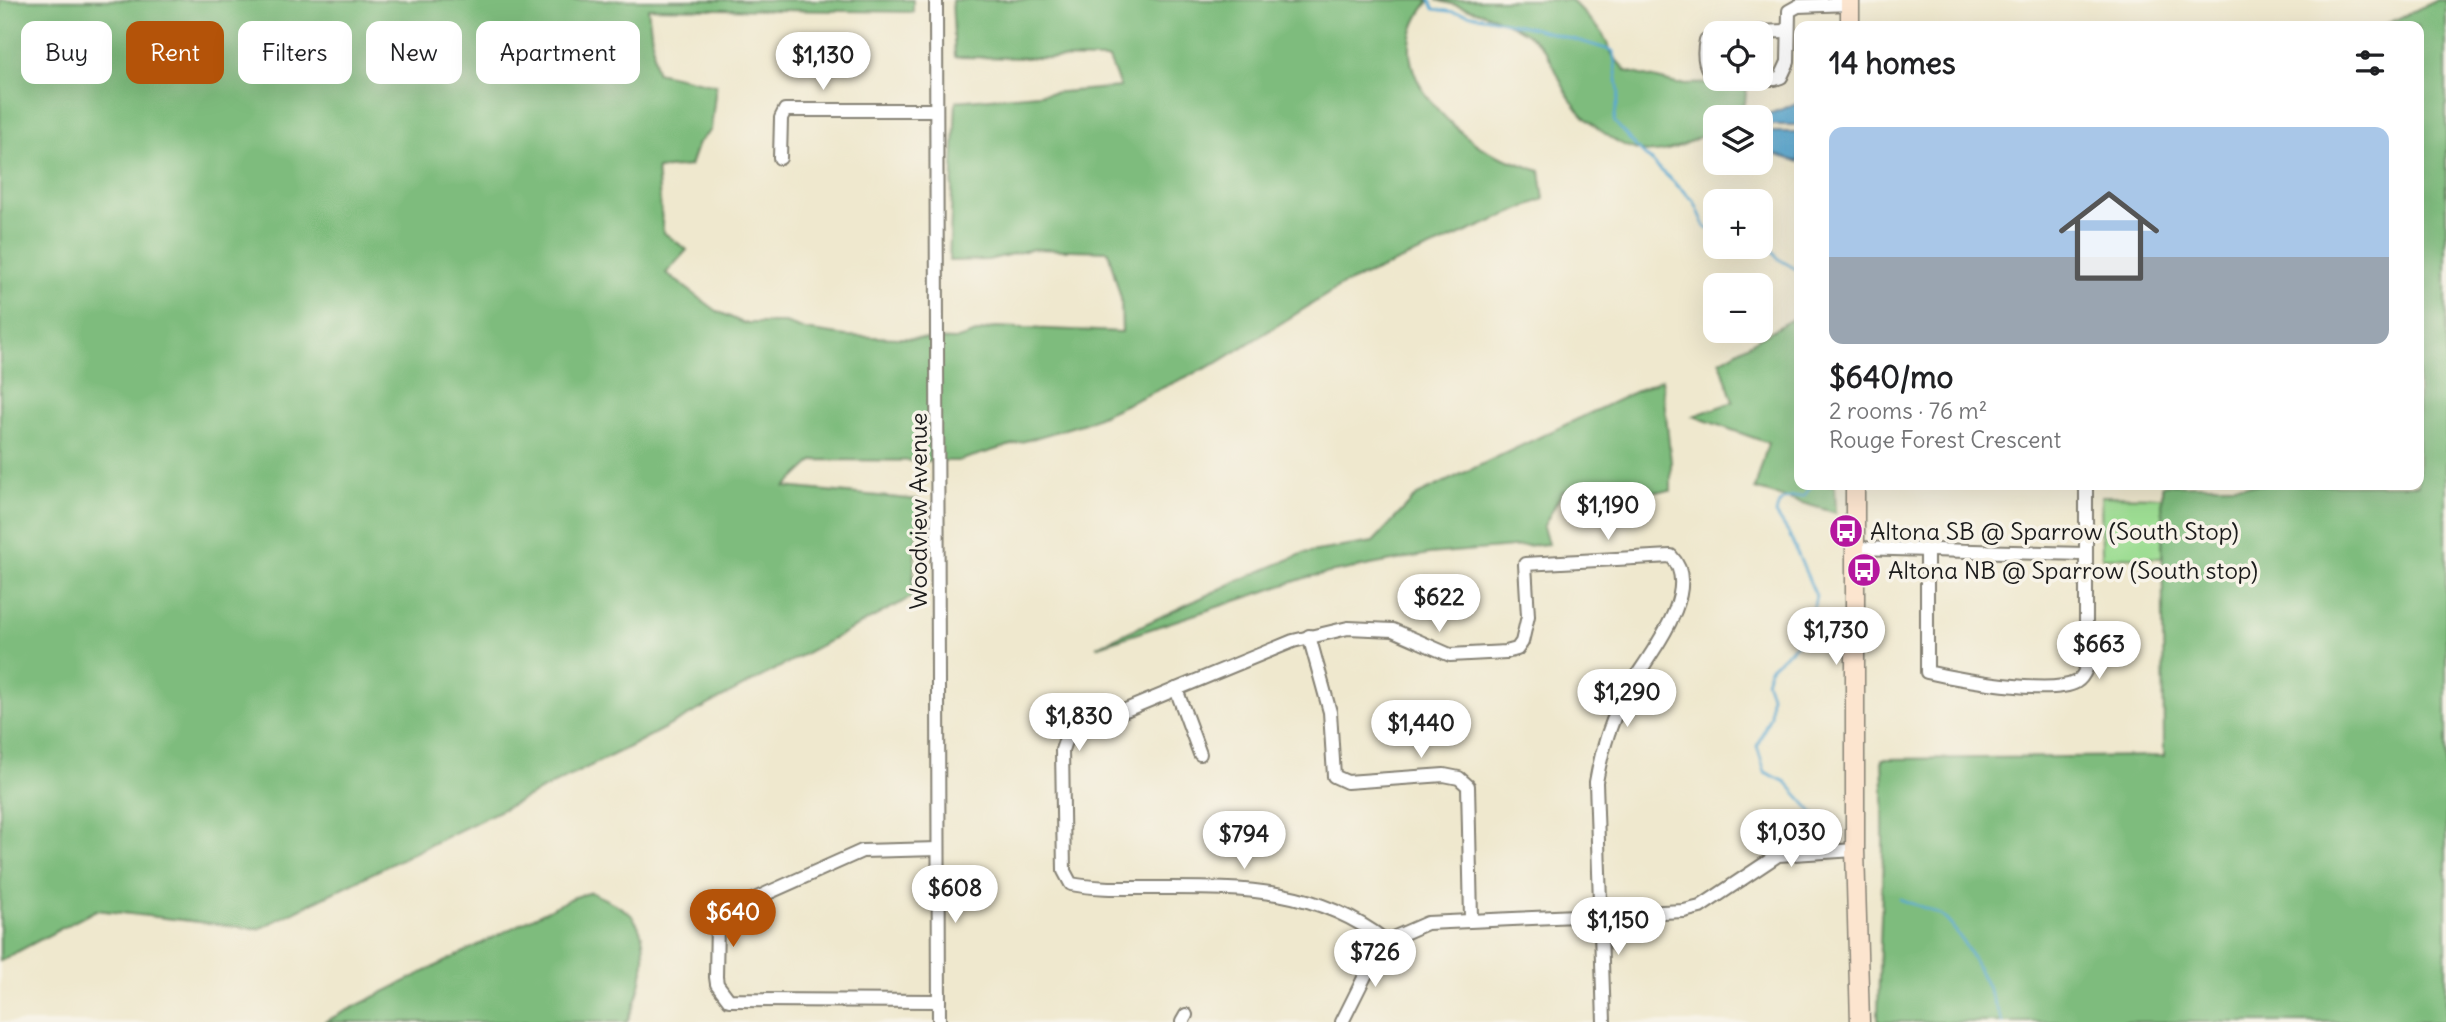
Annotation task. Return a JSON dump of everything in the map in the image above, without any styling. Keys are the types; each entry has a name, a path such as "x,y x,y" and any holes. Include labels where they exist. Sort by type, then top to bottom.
{"main road":[{"path":"1850,2 1850,21"},
{"path":"1855,490 1855,850 1860,1022"}],"street":[{"name":"Woodview Avenue","path":"936,0 939,1022"},
{"path":"1773,79 1781,77 1788,62 1787,16 1793,8 1850,2"},
{"path":"1773,32 1787,31"},
{"path":"780,158 781,118 785,110 935,110"},
{"path":"1927,550 1927,672 1980,684 2061,686 2082,678 2086,669 2086,490"},
{"path":"1856,548 2085,554"},
{"path":"1386,941 1329,909 1281,893 1234,887 1096,888 1071,884 1064,871 1062,750 1065,741 1082,728 1176,689 1309,636 1348,628 1371,627 1393,631 1450,655 1517,649 1522,642 1528,616 1525,564 1671,556 1677,562 1679,580 1672,621 1624,696 1600,754 1596,782 1604,1022"},
{"path":"1309,636 1330,712 1334,776 1347,782 1444,775 1459,778 1468,786 1471,918"},
{"path":"1176,689 1200,754"},
{"path":"938,849 862,851 732,909 717,923 716,977 717,984 729,1000 939,1001"},
{"path":"1342,1022 1369,962 1386,941 1427,923 1471,918 1665,912 1700,907 1778,855 1855,850"}],"green space":[{"path":"0,0 913,0 913,12 648,8 656,72 716,85 711,130 698,143 690,166 657,169 663,232 687,250 666,273 717,311 743,323 785,323 805,330 846,336 955,340 995,327 1122,332 1121,299 1108,251 1033,249 988,260 949,261 956,101 1120,87 1109,59 955,57 952,0 1430,0 1416,20 1410,40 1411,60 1417,79 1427,96 1457,129 1482,148 1540,171 1544,199 1341,286 1217,363 1085,423 958,461 814,460 785,487 919,500 912,597 629,747 259,929 96,910 0,961"},
{"path":"1436,0 1571,0 1602,32 1613,56 1626,71 1677,84 1703,84 1703,91 1746,91 1745,103 1703,105 1703,135 1678,147 1655,152 1632,148 1608,136 1586,119 1567,94 1547,54 1533,38 1508,23"},
{"path":"2437,0 2446,0 2446,1022 1878,1022 1883,858 1882,759 2164,756 2162,490 2424,490 2424,21 2393,21"},
{"path":"1794,318 1794,490 1835,490 1836,513 1755,489 1768,443 1693,416 1733,402 1720,361 1751,343 1773,343 1773,330"},
{"path":"1662,379 1671,462 1671,491 1563,491 1543,527 1548,544 1429,554 1308,577 1096,647 1304,553 1373,542 1417,495"},
{"path":"2101,496 2162,497 2162,558 2102,557"},
{"path":"591,892 629,913 640,929 643,970 637,997 627,1022 324,1022 572,898"}],"water":[{"path":"1794,105 1794,125 1773,125 1773,112"},
{"path":"1773,132 1794,132 1794,160 1773,154"}],"waterway":[{"path":"1430,0 1434,9 1524,26 1613,51 1619,93 1614,121 1636,147 1694,201 1703,221"},
{"path":"1773,251 1777,258 1794,268"},
{"path":"1808,490 1804,496 1782,501 1776,514 1789,534 1816,596 1813,611 1797,644 1770,668 1766,681 1771,695 1770,716 1757,746 1765,772 1786,782 1820,820"},
{"path":"1899,899 1940,915 1949,923 1976,964 2002,1022"}],"place":[{"name":"Altona SB @ Sparrow (South Stop)","path":"1846,531"},
{"name":"Altona NB @ Sparrow (South stop)","path":"1864,570"}]}
